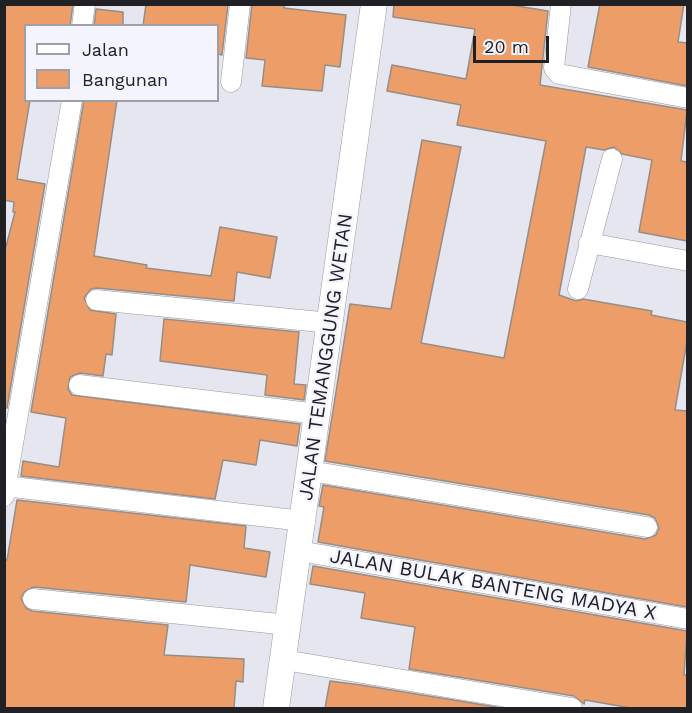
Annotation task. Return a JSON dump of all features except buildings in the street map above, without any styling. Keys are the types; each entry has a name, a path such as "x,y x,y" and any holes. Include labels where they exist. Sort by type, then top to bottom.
{"street":[{"path":"82,24 85,4"},
{"path":"231,82 240,4"},
{"name":"JALAN TEMANGGUNG WETAN","path":"276,708 374,4"},
{"path":"561,4 554,68 559,74 687,98"},
{"path":"72,102 5,489 303,521"},
{"path":"578,289 612,159"},
{"path":"589,243 687,261"},
{"path":"96,300 331,323"},
{"path":"79,385 318,414"},
{"path":"310,471 647,527"},
{"name":"JALAN BULAK BANTENG MADYA X","path":"299,551 687,619"},
{"path":"33,599 289,625"},
{"path":"284,660 572,708"}]}
